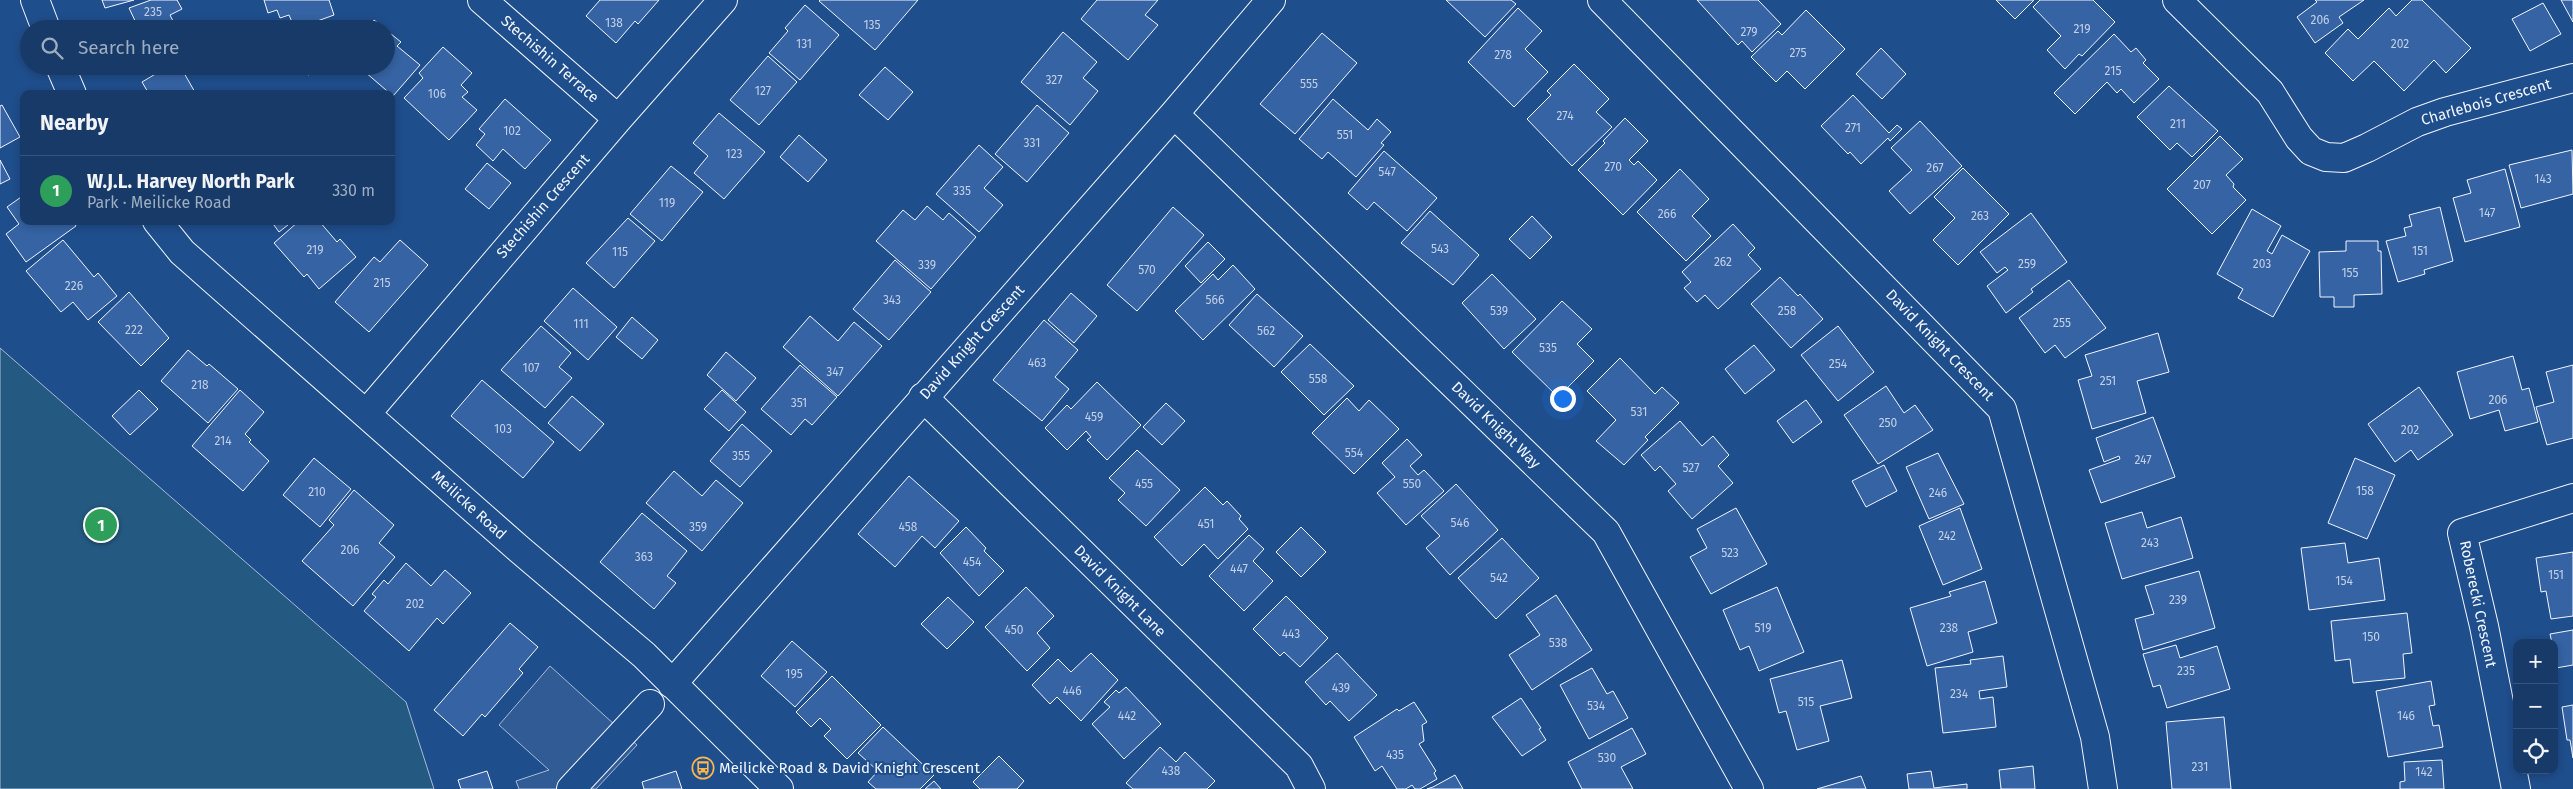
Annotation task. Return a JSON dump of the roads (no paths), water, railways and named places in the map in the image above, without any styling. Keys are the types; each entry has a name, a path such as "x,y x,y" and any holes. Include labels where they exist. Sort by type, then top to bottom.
{"street":[{"path":"35,0 43,20"},
{"name":"Stechishin Terrace","path":"482,0 618,119"},
{"name":"Stechishin Crescent","path":"366,414 618,119 723,0"},
{"name":"David Knight Crescent","path":"672,684 1174,114 1271,0"},
{"name":"David Knight Crescent","path":"1602,0 2002,408 2095,737 2103,789"},
{"name":"Charlebois Crescent","path":"2177,0 2270,92 2299,138 2312,151 2326,157 2344,158 2417,122 2573,78"},
{"path":"64,75 70,90"},
{"name":"David Knight Way","path":"1174,114 1606,532 1749,789"},
{"name":"Meilicke Road","path":"160,225 182,252 519,549 644,655 779,789"},
{"name":"David Knight Lane","path":"923,397 1298,766 1311,789"},
{"name":"Roberecki Crescent","path":"2516,789 2484,626 2462,533 2573,498"},
{"path":"571,789 650,704"}],"place":[{"name":"W.J.L. Harvey North Park","path":"101,525"},
{"name":"Meilicke Road & David Knight Crescent","path":"703,768"}]}
